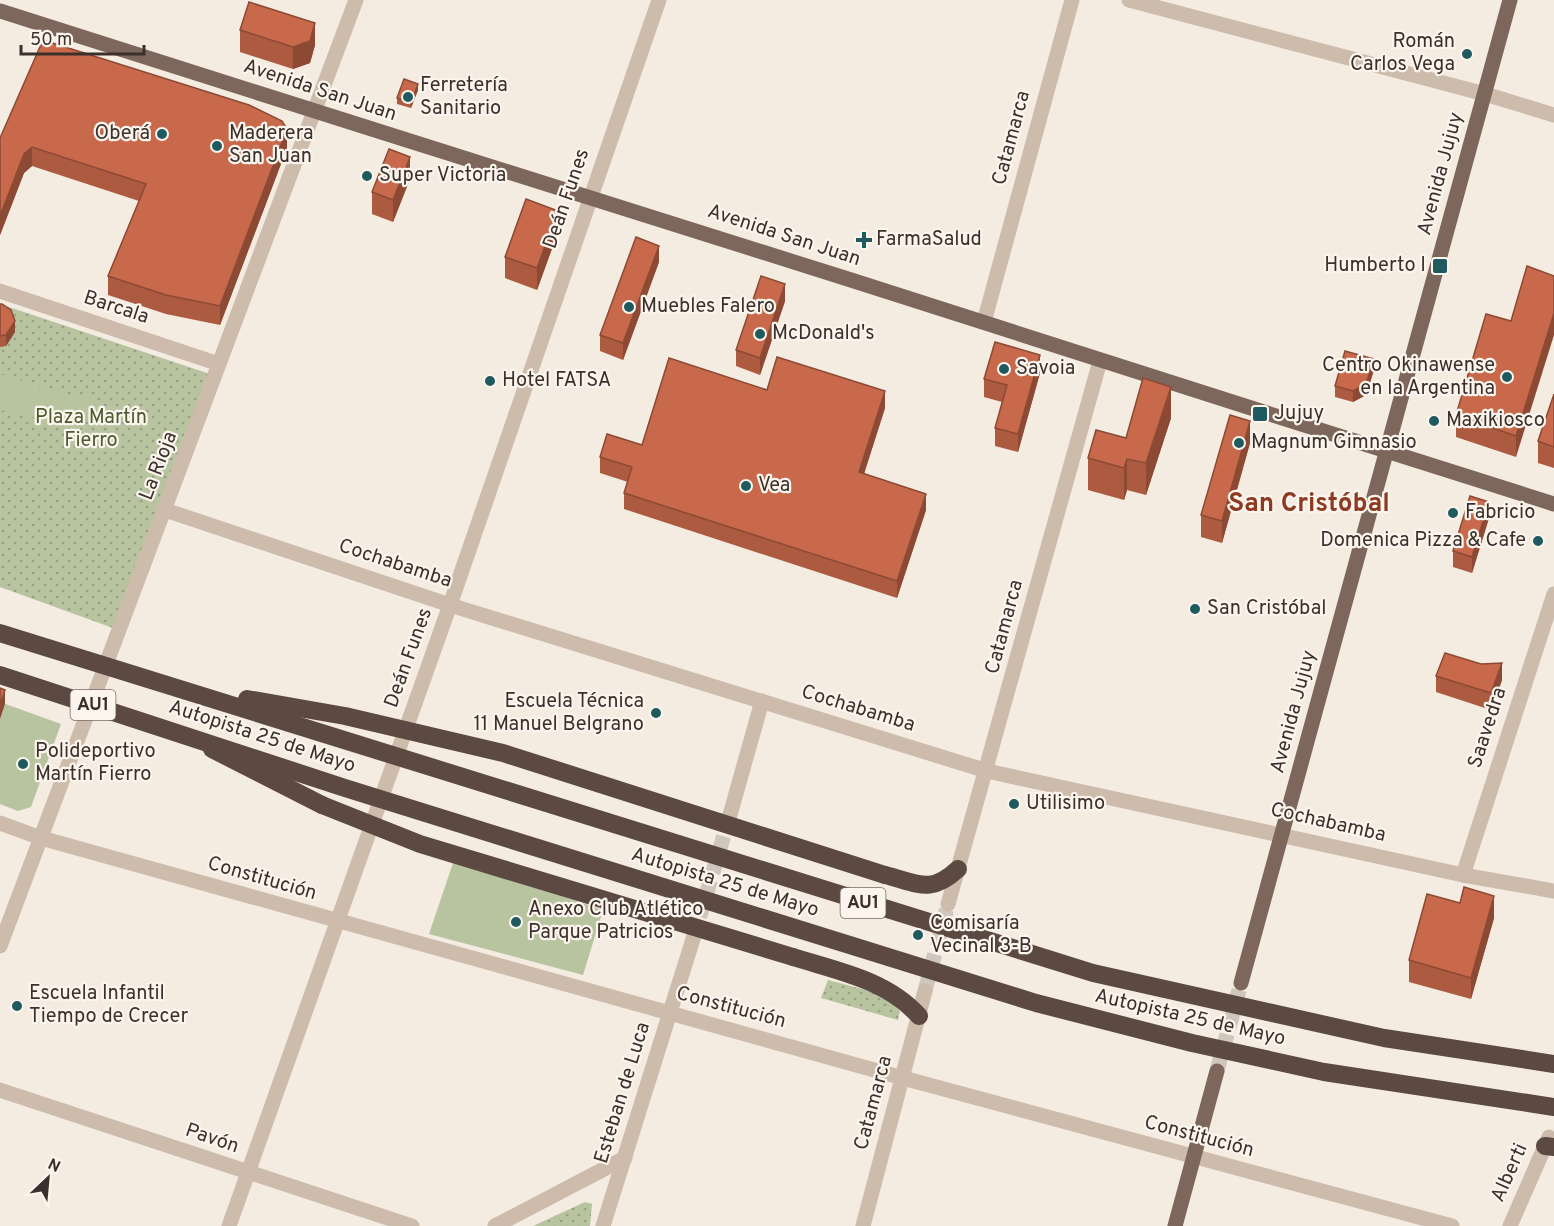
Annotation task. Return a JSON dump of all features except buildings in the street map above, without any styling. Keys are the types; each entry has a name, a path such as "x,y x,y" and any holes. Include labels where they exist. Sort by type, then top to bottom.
{"highway":[{"name":"Autopista 25 de Mayo","path":"0,633 1093,973 1384,1038 1554,1064"},
{"name":"Autopista 25 de Mayo","path":"0,675 345,788 961,980 1116,1025 1324,1072 1554,1107"},
{"path":"186,689 345,716 472,745 885,875 933,886 947,880 958,869"},
{"path":"186,735 294,792 420,844 794,957 886,988 903,999 919,1016"}],"main road":[{"name":"Avenida Jujuy","path":"1241,983 1510,0"},
{"name":"Avenida San Juan","path":"0,11 1554,504"},
{"path":"1174,1226 1217,1071"}],"street":[{"name":"La Rioja","path":"0,946 356,0"},
{"name":"Deán Funes","path":"229,1226 450,605 659,0"},
{"name":"Catamarca","path":"984,322 1072,0"},
{"path":"1129,0 1485,94 1554,115"},
{"name":"Barcala","path":"0,291 219,364"},
{"name":"Catamarca","path":"948,904 1100,361"},
{"name":"Cochabamba","path":"165,510 450,605 987,771 1463,875 1554,891"},
{"name":"Saavedra","path":"1463,875 1554,594"},
{"path":"730,815 762,701"},
{"name":"Constitución","path":"0,823 41,838 336,922 1452,1226"},
{"name":"Esteban de Luca","path":"603,1226 693,939"},
{"name":"Catamarca","path":"863,1226 925,992"},
{"name":"Pavón","path":"0,1090 412,1226"},
{"name":"Alberti","path":"1510,1226 1550,1143"},
{"path":"495,1226 625,1158"}],"green space":[{"name":"Plaza Martín Fierro","path":"0,304 210,374 113,628 0,587"},
{"path":"0,374 73,397 94,398 94,422 50,421 0,410"},
{"name":"Polideportivo Martín Fierro","path":"0,702 61,724 31,807 18,811 0,804"},
{"name":"Anexo Club Atlético Parque Patricios","path":"454,860 603,910 583,975 429,934"},
{"path":"828,980 881,994 900,1011 898,1020 821,998"},
{"path":"585,1202 592,1204 590,1226 533,1226"}],"tunnel":[{"path":"693,939 730,815"},
{"path":"925,991 948,904"},
{"path":"1217,1071 1241,983"}],"place":[{"name":"Román Carlos Vega","path":"1467,54"},
{"name":"Ferretería Sanitario","path":"408,97"},
{"name":"Oberá","path":"162,134"},
{"name":"Maderera San Juan","path":"217,146"},
{"name":"Super Victoria","path":"367,176"},
{"name":"FarmaSalud","path":"864,240"},
{"name":"Humberto I","path":"1440,266"},
{"name":"Muebles Falero","path":"629,307"},
{"name":"McDonald's","path":"760,334"},
{"name":"Savoia","path":"1004,369"},
{"name":"Centro Okinawense en la Argentina","path":"1507,377"},
{"name":"Hotel FATSA","path":"490,381"},
{"name":"Jujuy","path":"1260,414"},
{"name":"Maxikiosco","path":"1434,421"},
{"name":"Magnum Gimnasio","path":"1239,443"},
{"name":"Vea","path":"746,486"},
{"name":"Fabricio","path":"1453,513"},
{"name":"Domenica Pizza & Cafe","path":"1538,541"},
{"name":"San Cristóbal","path":"1195,609"},
{"name":"Escuela Técnica 11 Manuel Belgrano","path":"656,713"},
{"name":"Polideportivo Martín Fierro","path":"23,764"},
{"name":"Utilisimo","path":"1014,804"},
{"name":"Anexo Club Atlético Parque Patricios","path":"516,922"},
{"name":"Comisaría Vecinal 3-B","path":"918,935"},
{"name":"Escuela Infantil Tiempo de Crecer","path":"17,1006"}],"district":[{"name":"San Cristóbal","path":"1309,504"}]}
